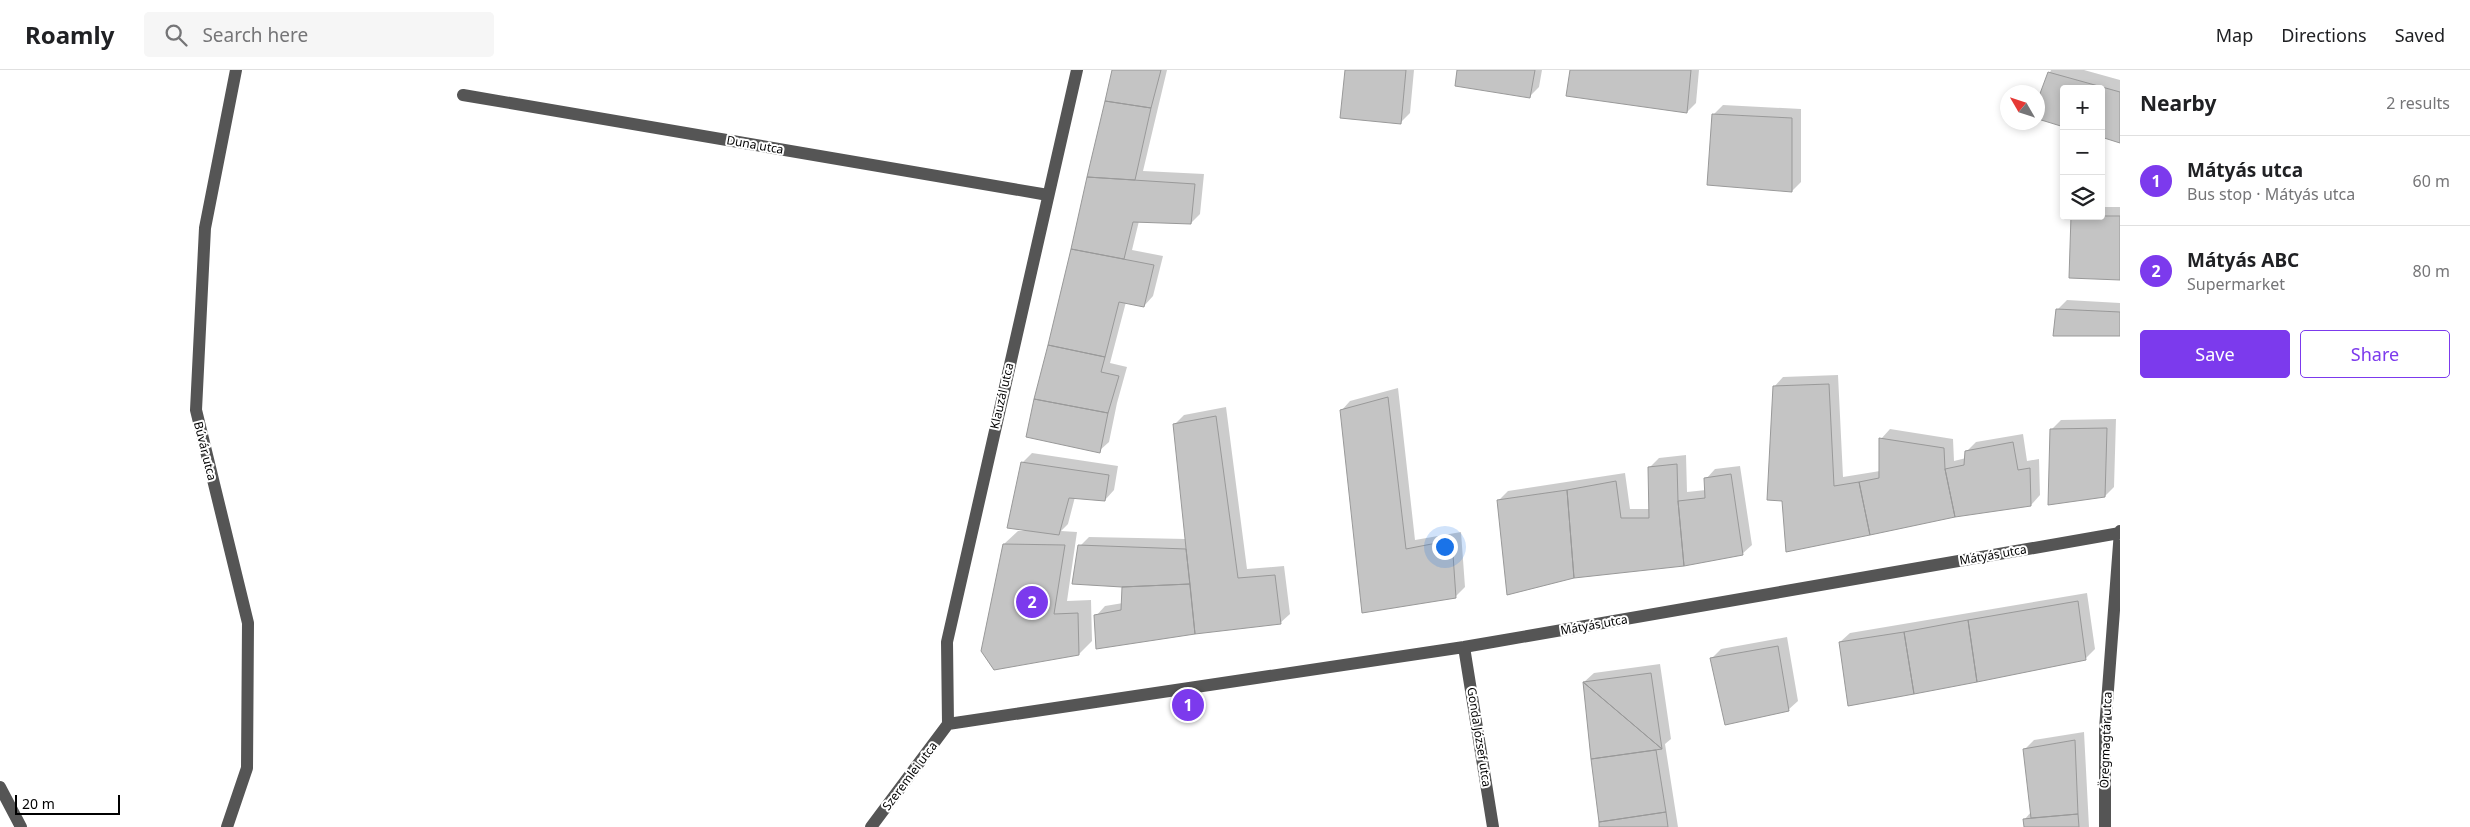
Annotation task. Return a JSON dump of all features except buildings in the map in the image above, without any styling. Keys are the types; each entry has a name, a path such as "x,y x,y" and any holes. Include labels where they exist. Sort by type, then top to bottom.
{"street":[{"name":"Búvár utca","path":"227,827 247,768 248,623 196,410 206,228 236,70"},
{"name":"Klauzál utca","path":"948,724 947,642 1077,70"},
{"name":"Duna utca","path":"463,95 1048,195"},
{"name":"Mátyás utca","path":"948,724 1464,647 2120,532"},
{"name":"Öregmagtár utca","path":"2104,827 2105,729 2120,532"},
{"name":"Gonda József utca","path":"1464,647 1493,827"},
{"name":"Szeremlei utca","path":"871,827 948,724"},
{"path":"0,787 21,827"}],"place":[{"name":"Mátyás ABC","path":"1032,602"},
{"name":"Mátyás utca","path":"1188,705"}]}
